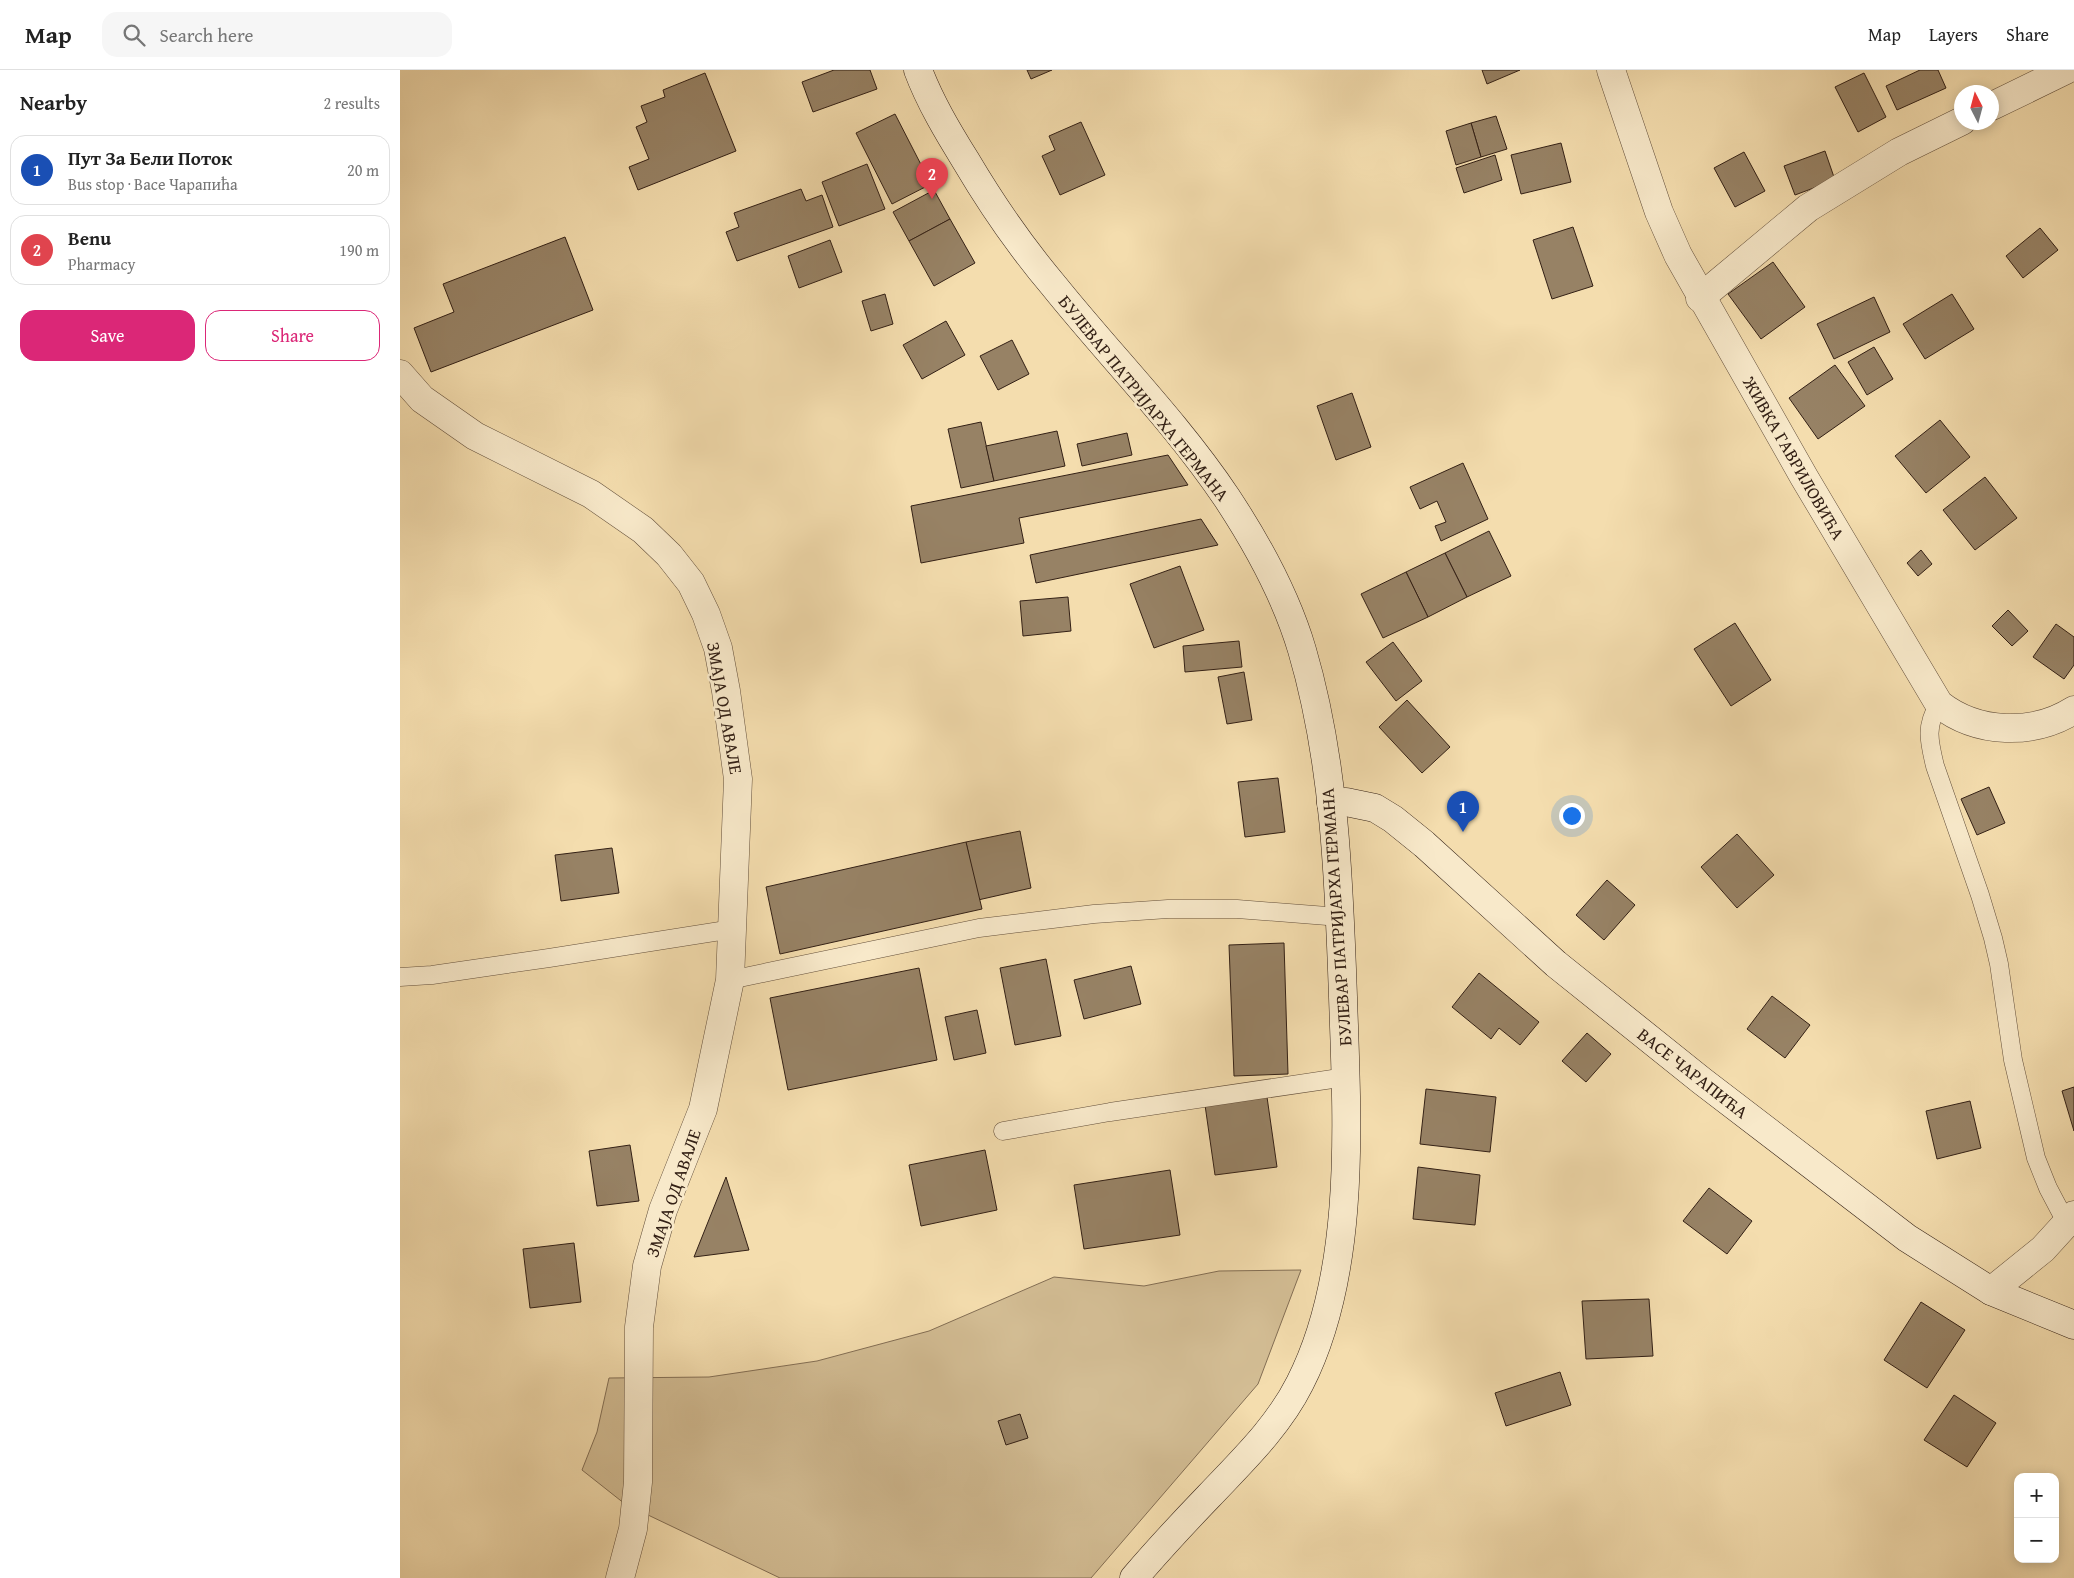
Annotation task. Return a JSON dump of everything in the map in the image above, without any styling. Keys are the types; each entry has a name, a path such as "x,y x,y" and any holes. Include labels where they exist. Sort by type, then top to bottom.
{"street":[{"name":"БУЛЕВАР ПАТРИЈАРХА ГЕРМАНА","path":"918,70 930,98 956,145 1011,232 1053,286 1203,465 1225,495 1249,534 1281,593 1302,652 1316,710 1331,803 1340,917 1346,1077 1345,1174 1337,1260 1322,1326 1301,1381 1288,1403 1252,1452 1134,1578"},
{"name":"ЖИВКА ГАВРИЛОВИЋА","path":"1611,70 1659,212 1700,298 1804,478 1940,704 1952,714 1971,722 1994,728 2020,728 2044,724 2063,717 2074,710"},
{"path":"1999,103 2066,70"},
{"path":"1700,298 1808,208 1899,152 1954,125"},
{"name":"ЗМАЈА ОД АВАЛЕ","path":"400,374 422,399 475,436 591,494 643,530 669,554 691,583 706,614 718,648 726,691 738,778 730,980 703,1109 663,1210 647,1266 639,1327 638,1482 633,1529 620,1578"},
{"name":"ВАСЕ ЧАРАПИЋА","path":"1331,803 1346,802 1375,808 1393,819 1424,844 1556,964 1702,1080 1907,1238 1991,1291 2074,1326"},
{"path":"1991,1291 2043,1249 2070,1219"}],"lane":[{"path":"1940,704 1930,720 1931,747 1935,766 1993,938 1999,964 2013,1060 2036,1158 2048,1188 2070,1219"},
{"path":"730,980 979,928 1094,914 1168,909 1237,909 1340,917"},
{"path":"400,977 432,975 510,964 733,929"},
{"path":"1003,1131 1110,1112 1346,1077"}],"shaded area":[{"path":"1301,1270 1258,1384 1091,1578 780,1578 625,1504 582,1470 597,1432 609,1378 709,1377 817,1361 929,1331 1054,1277 1144,1286 1219,1271"}],"building":[{"path":"834,70 870,70 877,89 813,112 802,82"},
{"path":"1027,70 1052,70 1031,79"},
{"path":"1482,70 1520,70 1487,84"},
{"path":"1920,70 1938,70 1946,88 1897,110 1886,86"},
{"path":"705,73 736,151 638,190 629,167 649,159 636,127 647,122 641,106 665,97 663,90"},
{"path":"1864,73 1886,117 1858,132 1835,87"},
{"path":"895,114 931,184 892,204 856,133"},
{"path":"1496,116 1507,149 1481,157 1471,123"},
{"path":"1081,122 1105,175 1060,195 1042,156 1055,150 1049,136"},
{"path":"1471,123 1481,157 1456,165 1446,131"},
{"path":"1561,143 1571,182 1521,194 1511,155"},
{"path":"1825,151 1835,180 1795,195 1784,166"},
{"path":"1744,152 1765,191 1735,207 1714,168"},
{"path":"1495,155 1502,180 1464,193 1456,168"},
{"path":"867,164 885,209 839,226 822,182"},
{"path":"801,189 806,201 822,195 833,227 737,261 726,232 739,227 734,213"},
{"path":"934,190 950,219 909,241 893,212"},
{"path":"950,219 975,263 934,286 909,241"},
{"path":"1573,227 1593,286 1552,299 1533,240"},
{"path":"2040,228 2058,250 2023,278 2006,256"},
{"path":"565,237 593,310 431,372 414,328 454,312 443,284"},
{"path":"830,240 842,272 799,288 788,256"},
{"path":"1773,262 1805,307 1761,339 1728,294"},
{"path":"885,294 893,324 871,331 862,301"},
{"path":"1952,294 1974,329 1925,359 1903,324"},
{"path":"1874,297 1890,332 1834,359 1817,324"},
{"path":"946,321 965,355 922,379 903,345"},
{"path":"1012,340 1029,374 998,390 980,356"},
{"path":"1874,347 1893,379 1867,395 1848,362"},
{"path":"1835,365 1865,406 1818,439 1789,398"},
{"path":"1352,393 1371,447 1336,460 1317,406"},
{"path":"1940,420 1970,457 1926,493 1895,456"},
{"path":"981,422 994,481 961,488 948,429"},
{"path":"1057,431 1065,466 994,481 986,446"},
{"path":"1127,433 1132,455 1082,466 1077,444"},
{"path":"1168,455 1188,485 1019,518 1024,543 921,563 911,506"},
{"path":"1463,463 1488,519 1441,541 1435,526 1446,522 1437,501 1420,509 1410,487"},
{"path":"1985,477 2017,518 1975,550 1943,510"},
{"path":"1201,519 1218,545 1036,583 1030,555"},
{"path":"1489,531 1511,576 1467,597 1445,553"},
{"path":"1921,550 1932,564 1918,576 1907,563"},
{"path":"1445,553 1467,597 1428,617 1406,572"},
{"path":"1180,566 1204,630 1154,648 1130,584"},
{"path":"1406,572 1428,617 1383,638 1361,594"},
{"path":"1068,597 1071,631 1023,636 1020,601"},
{"path":"2008,610 2028,631 2012,646 1992,626"},
{"path":"1735,623 1771,680 1731,706 1694,649"},
{"path":"2056,624 2074,637 2074,665 2064,679 2033,657"},
{"path":"1239,641 1242,667 1185,672 1183,646"},
{"path":"1393,642 1422,681 1396,701 1366,662"},
{"path":"1244,672 1252,720 1227,724 1218,677"},
{"path":"1407,700 1450,747 1422,773 1379,727"},
{"path":"1278,778 1285,832 1245,837 1238,782"},
{"path":"1989,787 2005,823 1977,835 1961,799"},
{"path":"1020,831 1031,888 978,900 966,842"},
{"path":"1737,834 1774,875 1737,908 1701,867"},
{"path":"966,842 982,909 780,954 766,887"},
{"path":"612,848 619,893 561,901 555,855"},
{"path":"1607,880 1635,905 1604,940 1576,915"},
{"path":"1284,943 1288,1074 1234,1076 1229,945"},
{"path":"1046,959 1061,1036 1015,1045 1000,968"},
{"path":"1131,966 1141,1004 1084,1019 1074,980"},
{"path":"919,968 937,1060 788,1090 770,998"},
{"path":"1479,973 1539,1022 1520,1045 1499,1028 1491,1039 1452,1007"},
{"path":"1772,996 1810,1025 1785,1058 1747,1029"},
{"path":"977,1010 986,1053 954,1060 945,1017"},
{"path":"1587,1033 1611,1054 1586,1082 1562,1061"},
{"path":"2074,1087 2074,1131 2062,1091"},
{"path":"1426,1089 1496,1097 1490,1152 1420,1144"},
{"path":"1267,1097 1277,1167 1215,1175 1205,1105"},
{"path":"1970,1101 1981,1148 1937,1159 1926,1111"},
{"path":"630,1145 639,1201 597,1206 589,1151"},
{"path":"985,1150 997,1210 921,1226 909,1165"},
{"path":"1418,1167 1480,1175 1475,1225 1413,1219"},
{"path":"1170,1170 1180,1235 1084,1249 1074,1185"},
{"path":"726,1177 749,1250 694,1257"},
{"path":"1709,1188 1752,1221 1727,1254 1683,1221"},
{"path":"574,1243 581,1302 530,1308 523,1249"},
{"path":"1649,1299 1653,1356 1586,1359 1582,1301"},
{"path":"1921,1302 1965,1330 1927,1388 1884,1360"},
{"path":"1560,1372 1571,1405 1506,1426 1495,1393"},
{"path":"1954,1395 1996,1423 1967,1467 1924,1440"},
{"path":"1020,1414 1028,1438 1006,1445 998,1421"}],"place":[{"name":"Benu","path":"932,199"},
{"name":"Пут За Бели Поток","path":"1463,832"}]}
